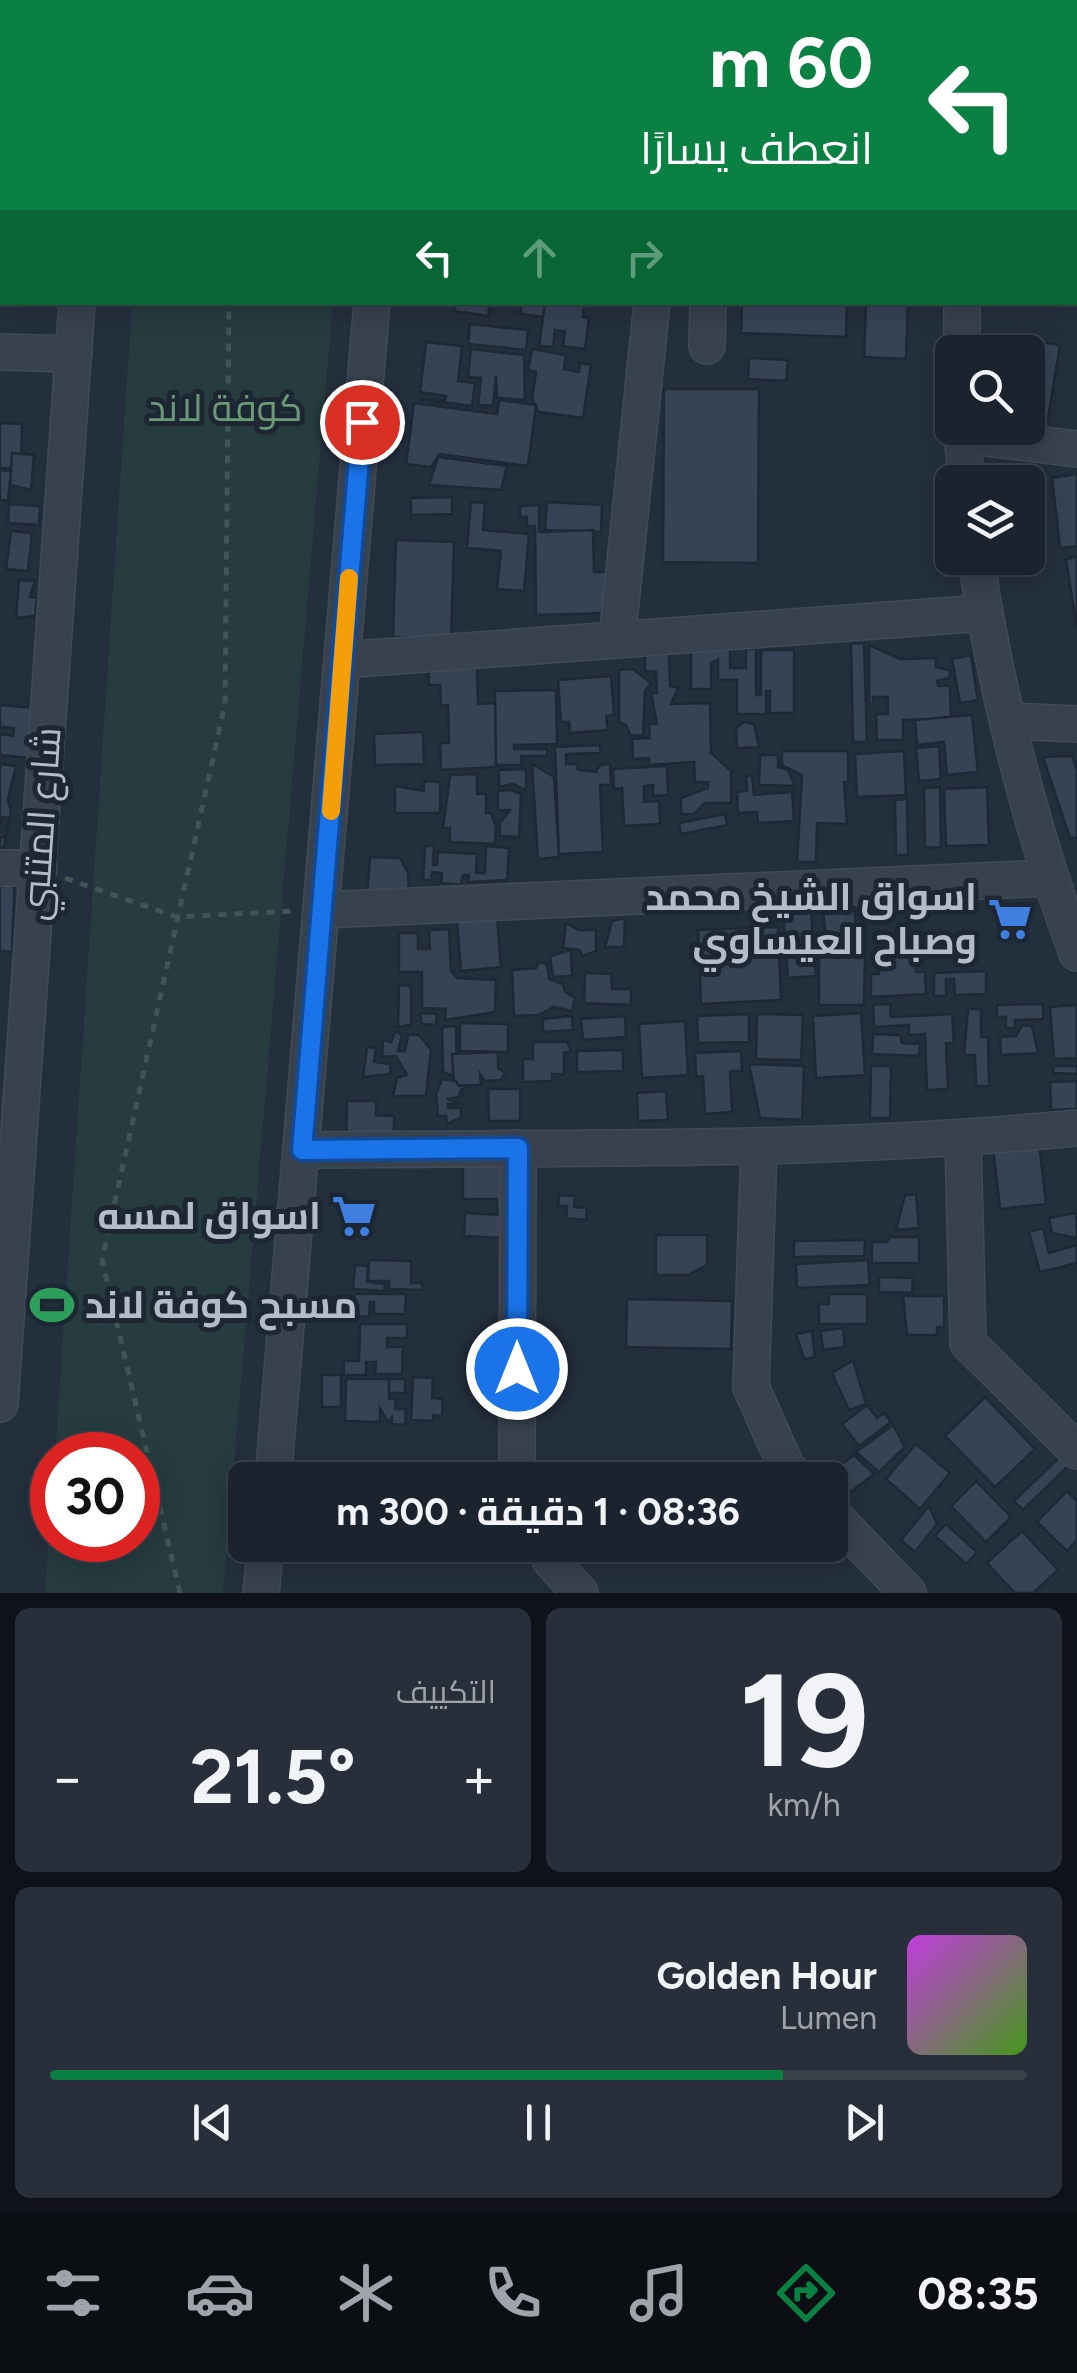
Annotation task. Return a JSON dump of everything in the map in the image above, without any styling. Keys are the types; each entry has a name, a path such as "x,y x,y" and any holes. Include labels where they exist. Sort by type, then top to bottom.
{"street":[{"name":"شارع المتنبي","path":"0,1404 11,1062 39,868 77,305"},
{"path":"274,1462 372,305"},
{"path":"617,640 652,305"},
{"path":"707,346 708,305"},
{"path":"962,305 962,335"},
{"path":"0,352 74,354"},
{"path":"1045,444 1077,449"},
{"path":"979,575 984,612 1049,878 1077,952"},
{"path":"342,660 984,612"},
{"path":"1011,722 1077,724"},
{"path":"0,868 39,868"},
{"path":"323,910 1049,878"},
{"path":"302,1150 759,1146 963,1139 1077,1128"},
{"path":"963,1139 968,1344 1077,1451"},
{"path":"759,1146 751,1386 784,1462"},
{"path":"517,1462 518,1148"},
{"path":"848,1531 908,1593"},
{"path":"260,1593 264,1562"},
{"path":"552,1562 580,1593"}],"path":[{"path":"180,1593 102,1260 226,704 229,305"},
{"path":"39,868 178,917 323,910"}],"green space":[{"name":"كوفة لاند","path":"132,305 333,305 234,1462 228,1462 223,1593 45,1593 47,1562 160,1562 160,1432 57,1432"}],"building":[{"path":"455,305 490,305 488,316 454,311"},
{"path":"522,305 546,305 544,317 520,314"},
{"path":"545,305 584,305 583,317 589,318 585,349 563,346 565,331 555,330 553,347 539,346"},
{"path":"742,305 847,305 846,337 741,333"},
{"path":"866,305 908,305 906,359 864,357"},
{"path":"470,324 528,330 526,350 468,344"},
{"path":"426,342 462,346 458,381 475,383 472,406 419,399 445,401 446,396 420,392"},
{"path":"1045,343 1060,345 1048,419 1045,418"},
{"path":"471,349 524,355 525,400 497,398 496,376 493,406 478,405 481,378 468,377"},
{"path":"532,349 566,355 564,369 579,372 580,363 591,365 583,418 539,412 532,399 536,372 528,370"},
{"path":"749,358 788,360 786,381 748,379"},
{"path":"664,389 759,389 758,563 663,562"},
{"path":"499,400 536,405 528,466 440,454 431,467 406,464 414,403 497,414"},
{"path":"0,423 22,424 21,469 0,468"},
{"path":"12,453 34,455 31,490 10,485"},
{"path":"438,457 507,466 501,490 429,485"},
{"path":"0,470 11,471 8,501 0,500"},
{"path":"1077,474 1077,546 1060,548 1052,478"},
{"path":"452,497 452,514 411,515 411,498"},
{"path":"471,502 485,503 483,530 529,534 524,591 497,589 501,551 467,548"},
{"path":"547,502 602,505 601,532 545,530"},
{"path":"9,504 40,506 39,525 8,523"},
{"path":"539,505 539,532 593,530 594,572 607,572 608,613 536,615 535,526 527,526 527,517 520,517 520,506"},
{"path":"11,531 32,533 28,571 6,569"},
{"path":"396,540 454,542 451,639 393,637"},
{"path":"1077,557 1077,630 1066,559"},
{"path":"19,580 35,581 30,597 37,598 35,616 16,618"},
{"path":"730,641 730,668 746,668 746,649 756,649 756,695 761,695 761,650 794,650 794,713 770,713 770,691 766,691 766,714 737,714 737,680 718,680 718,660 711,663 711,689 691,689 691,642"},
{"path":"864,643 867,742 853,742 851,644"},
{"path":"869,645 900,659 936,658 936,667 951,671 949,678 937,681 938,686 950,686 951,720 903,720 903,740 877,740 876,714 888,714 888,697 873,697 873,704 869,704"},
{"path":"669,654 670,686 678,688 671,704 710,703 711,753 731,771 731,803 705,803 694,814 681,814 681,798 708,788 708,782 695,782 694,762 649,765 649,758 633,759 632,739 650,738 649,724 657,724 651,693 657,693 656,671 645,672 645,655"},
{"path":"971,655 978,700 960,703 952,659"},
{"path":"477,668 478,704 495,703 498,767 441,770 440,743 449,743 448,705 441,706 440,685 429,685 428,670"},
{"path":"633,669 651,683 645,691 643,736 630,735 626,725 619,722 619,670"},
{"path":"611,676 614,715 606,716 608,730 570,733 569,722 561,722 558,680"},
{"path":"556,690 557,744 514,745 514,749 547,749 547,756 521,756 522,765 496,765 495,691"},
{"path":"0,705 35,708 30,758 0,755 0,734 13,736 14,728 0,727"},
{"path":"972,715 978,772 947,775 944,742 917,745 915,720"},
{"path":"743,722 754,724 759,747 737,748 736,729"},
{"path":"423,732 424,764 375,765 374,734"},
{"path":"600,745 601,753 566,754 566,764 596,772 600,765 610,764 611,785 600,785 603,852 559,854 555,747"},
{"path":"939,746 941,779 919,781 916,748"},
{"path":"782,751 848,751 848,782 844,782 847,824 817,823 816,862 797,862 802,775 782,765"},
{"path":"904,751 906,795 857,797 855,754"},
{"path":"760,755 778,755 778,767 788,770 795,786 759,785"},
{"path":"1072,756 1077,770 1077,838 1070,838 1043,757"},
{"path":"0,764 16,766 8,799 11,811 4,847 0,847 0,838 5,837 9,818 2,817 0,825"},
{"path":"532,764 554,777 559,857 538,859"},
{"path":"667,766 668,795 653,796 653,785 644,786 644,802 659,801 660,824 624,826 622,788 614,789 613,769"},
{"path":"526,769 526,790 513,784 499,787 499,770"},
{"path":"477,774 477,794 486,794 486,813 491,813 496,827 495,844 450,842 450,828 443,828 450,775"},
{"path":"752,775 754,795 792,792 794,821 758,823 757,812 738,813 737,792 747,791 746,776"},
{"path":"424,781 440,782 440,813 395,813 395,786 424,791"},
{"path":"940,787 941,847 925,848 924,788"},
{"path":"987,787 989,845 946,846 944,789"},
{"path":"498,791 521,794 519,837 500,836 500,823 510,810 498,810"},
{"path":"907,799 908,855 896,855 895,800"},
{"path":"725,814 727,825 681,834 679,823"},
{"path":"425,846 434,846 433,865 437,865 438,852 477,854 476,873 485,873 486,846 509,848 507,880 468,882 469,875 463,875 461,885 441,883 442,873 432,872 431,880 423,880"},
{"path":"370,857 400,858 408,873 409,894 367,897"},
{"path":"15,871 12,952 0,951 0,872"},
{"path":"853,900 858,942 827,946 822,904"},
{"path":"811,910 816,976 788,978 783,912"},
{"path":"497,917 501,967 461,971 457,920"},
{"path":"625,918 624,947 605,947 612,921"},
{"path":"566,923 579,930 596,930 596,951 583,956 579,950 563,948"},
{"path":"778,927 781,1000 701,1004 698,930"},
{"path":"449,929 451,971 457,978 496,980 495,1012 445,1020 446,1009 422,1008 422,972 399,972 399,933 418,933 418,949 430,949 429,930"},
{"path":"911,938 916,972 925,972 926,994 871,997 871,974 879,974 878,939"},
{"path":"571,950 572,976 553,977 550,956"},
{"path":"819,954 865,954 864,1005 819,1005"},
{"path":"538,962 547,964 549,979 563,984 565,992 575,998 572,1011 554,1007 538,1015 514,1016 512,970 536,968"},
{"path":"986,971 986,994 955,995 954,979 946,979 946,996 934,996 934,973"},
{"path":"585,973 611,974 612,989 631,989 631,1005 584,1003"},
{"path":"399,985 411,986 411,1025 398,1027"},
{"path":"890,1004 891,1017 952,1014 954,1043 946,1043 948,1089 927,1090 925,1034 909,1035 909,1025 874,1027 873,1005"},
{"path":"1043,1004 1043,1019 1015,1020 1015,1028 1006,1028 1006,1017 997,1017 997,1005"},
{"path":"1077,1005 1077,1058 1054,1059 1050,1007"},
{"path":"968,1009 981,1009 981,1037 988,1037 989,1086 976,1086 975,1055 964,1055"},
{"path":"421,1013 437,1014 436,1025 421,1024"},
{"path":"861,1013 865,1075 816,1078 813,1016"},
{"path":"749,1014 749,1042 698,1043 697,1016"},
{"path":"757,1014 803,1015 801,1060 756,1059"},
{"path":"572,1016 573,1030 543,1032 543,1019"},
{"path":"625,1016 626,1037 583,1040 581,1019"},
{"path":"685,1021 688,1075 642,1078 639,1024"},
{"path":"460,1023 508,1024 508,1052 460,1051"},
{"path":"456,1026 457,1077 443,1072 442,1027"},
{"path":"1022,1026 1032,1026 1038,1053 1001,1055 1000,1037 1016,1036"},
{"path":"395,1031 402,1035 398,1051 405,1051 408,1035 419,1035 431,1050 426,1096 393,1096 397,1078 407,1075 396,1056 382,1057 383,1040 391,1042"},
{"path":"873,1034 900,1035 902,1043 920,1044 919,1056 872,1054"},
{"path":"533,1042 567,1042 571,1051 564,1053 564,1074 552,1074 552,1081 523,1082 523,1059 533,1059"},
{"path":"367,1047 376,1048 374,1062 390,1064 391,1074 363,1077"},
{"path":"623,1050 623,1071 577,1072 577,1051"},
{"path":"741,1051 742,1071 730,1071 732,1112 705,1114 703,1076 696,1077 695,1053"},
{"path":"498,1052 498,1068 505,1073 501,1080 485,1081 480,1074 481,1085 454,1086 452,1054"},
{"path":"749,1064 804,1066 802,1120 760,1118"},
{"path":"871,1066 891,1066 890,1118 870,1118"},
{"path":"1054,1066 1077,1066 1077,1074 1053,1073"},
{"path":"442,1079 456,1081 459,1086 473,1085 461,1090 459,1097 447,1099 459,1103 448,1104 448,1108 461,1108 461,1118 447,1124 446,1116 438,1116 436,1094"},
{"path":"1077,1081 1077,1109 1051,1110 1050,1082"},
{"path":"488,1089 520,1089 520,1121 489,1121"},
{"path":"666,1091 668,1120 638,1121 637,1093"},
{"path":"347,1101 376,1101 376,1115 394,1116 394,1143 346,1143"},
{"path":"1038,1133 1046,1204 1000,1209 992,1139"},
{"path":"463,1164 520,1164 520,1212 497,1212 497,1199 463,1199"},
{"path":"916,1194 919,1228 896,1230 905,1195"},
{"path":"559,1195 575,1196 574,1207 587,1208 586,1220 566,1218 567,1206 558,1206"},
{"path":"465,1213 503,1215 502,1238 464,1236"},
{"path":"1076,1213 1077,1238 1052,1233 1049,1218"},
{"path":"1043,1228 1049,1253 1077,1245 1077,1263 1040,1272 1029,1232"},
{"path":"656,1235 707,1235 707,1265 688,1275 656,1275"},
{"path":"890,1237 919,1237 919,1263 872,1263 872,1242 887,1242"},
{"path":"865,1240 864,1256 794,1257 794,1241"},
{"path":"369,1260 411,1261 411,1283 422,1283 422,1290 389,1289 389,1281 368,1281"},
{"path":"868,1260 870,1285 797,1288 796,1264"},
{"path":"355,1265 368,1266 367,1282 385,1284 384,1291 353,1289"},
{"path":"879,1277 913,1278 912,1293 879,1292"},
{"path":"355,1294 406,1294 405,1314 374,1314 374,1302 370,1302 369,1317 354,1316"},
{"path":"829,1294 867,1294 867,1324 819,1324 819,1304 829,1304"},
{"path":"903,1296 944,1296 944,1327 937,1327 937,1335 907,1335"},
{"path":"627,1299 732,1301 731,1349 626,1347"},
{"path":"360,1324 407,1324 407,1338 387,1338 387,1347 403,1347 402,1374 375,1374 376,1362 366,1362 366,1375 344,1375 344,1361 359,1361"},
{"path":"843,1328 845,1347 823,1350 821,1331"},
{"path":"812,1331 815,1357 804,1359 796,1334"},
{"path":"853,1360 866,1404 849,1410 832,1373"},
{"path":"322,1375 341,1375 341,1407 322,1407"},
{"path":"413,1377 433,1378 432,1398 443,1399 442,1416 433,1415 433,1421 411,1420"},
{"path":"346,1379 389,1379 389,1399 396,1399 395,1409 406,1409 405,1425 392,1424 392,1417 388,1422 380,1408 380,1422 345,1421"},
{"path":"389,1379 405,1379 405,1393 389,1393"},
{"path":"985,1397 1035,1449 995,1487 945,1436"},
{"path":"867,1405 877,1418 884,1413 891,1422 859,1446 842,1424"},
{"path":"893,1425 905,1447 879,1472 856,1452"},
{"path":"916,1444 950,1473 920,1509 886,1479"},
{"path":"1063,1454 1074,1460 1023,1510 1014,1501"},
{"path":"854,1455 874,1474 851,1492 848,1462 845,1462"},
{"path":"976,1481 1011,1517 986,1542 951,1506"},
{"path":"1067,1491 1077,1501 1077,1540 1067,1551 1037,1522"},
{"path":"929,1506 937,1524 915,1552 901,1540"},
{"path":"946,1524 977,1552 966,1564 935,1536"},
{"path":"1022,1531 1058,1570 1033,1593 1015,1593 987,1563"}],"slow traffic":[{"path":"331,811 349,578"}],"place":[{"name":"اسواق الشيخ محمد وصباح العيساوي","path":"1010,919"},
{"name":"اسواق لمسه","path":"354,1216"},
{"name":"مسبح كوفة لاند","path":"52,1305"}],"route":[{"path":"362,422 302,1150 518,1148 517,1369"}]}
